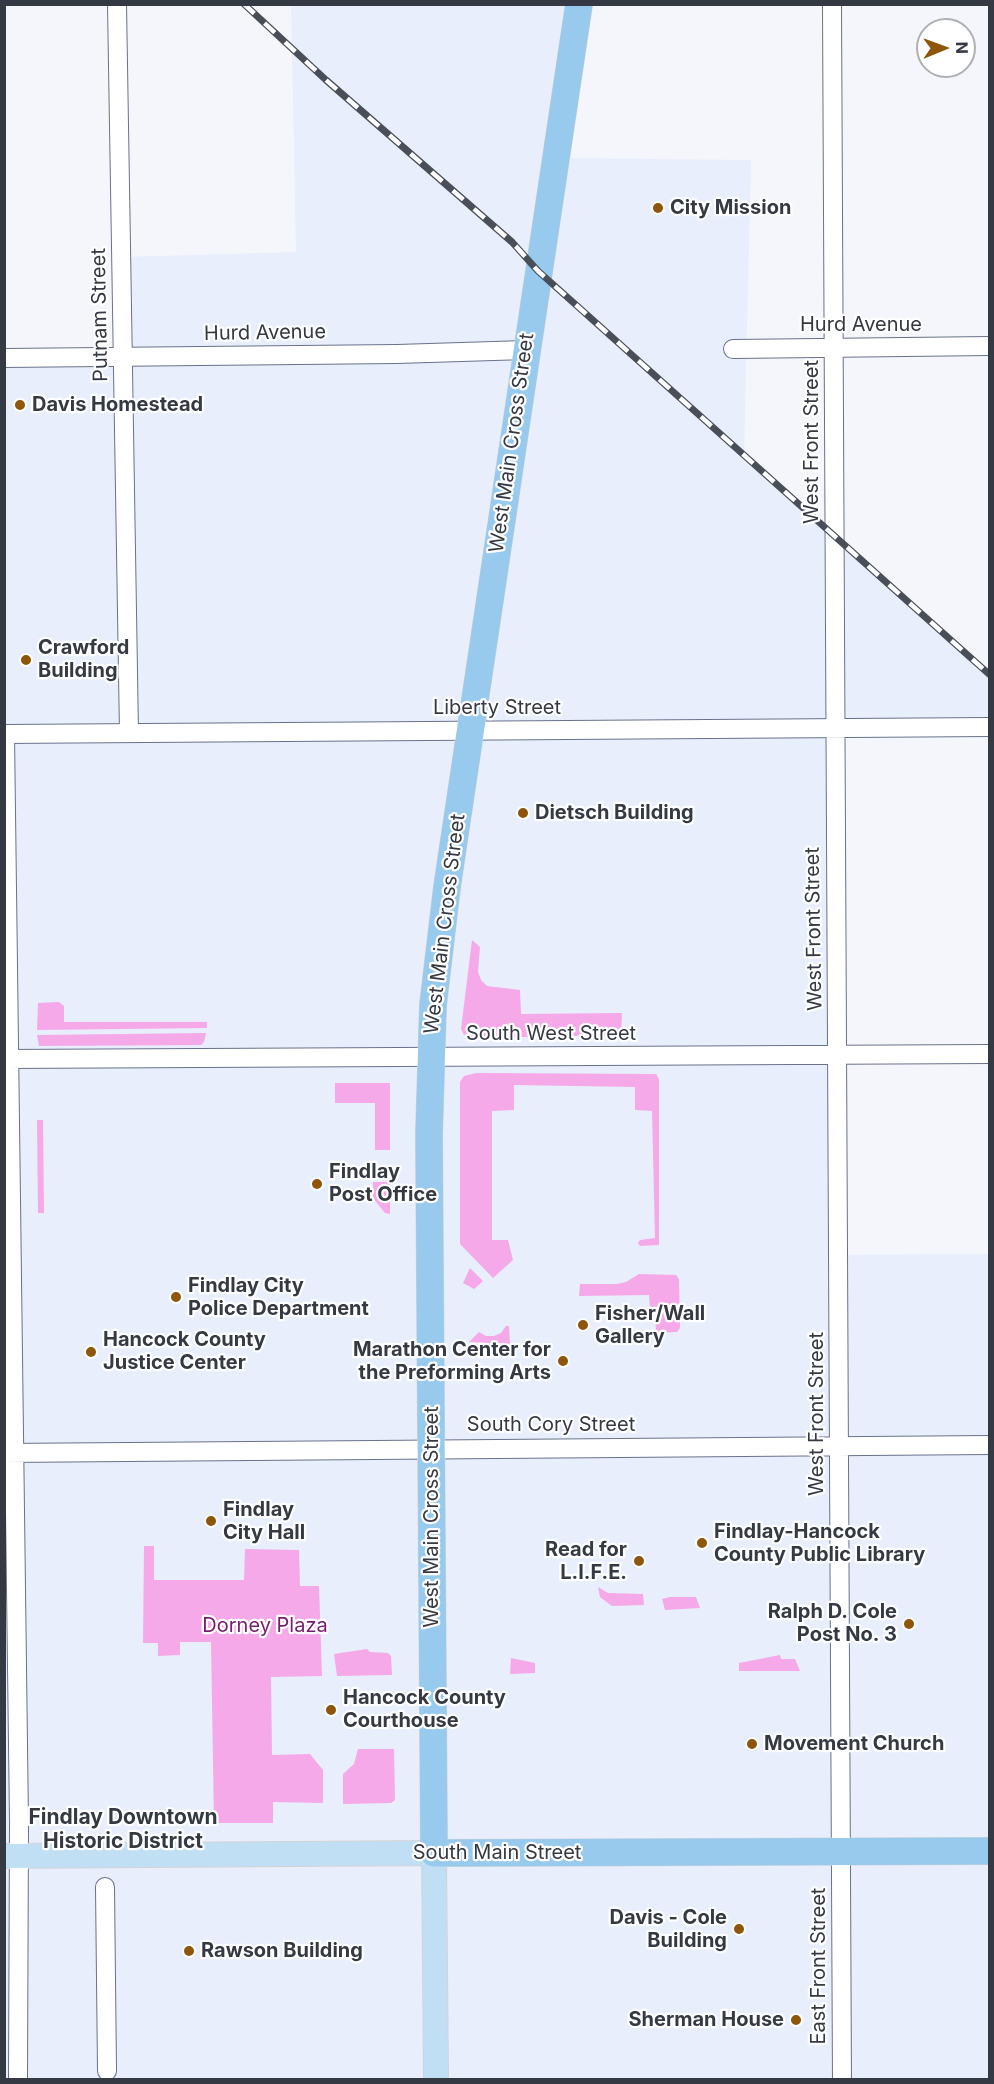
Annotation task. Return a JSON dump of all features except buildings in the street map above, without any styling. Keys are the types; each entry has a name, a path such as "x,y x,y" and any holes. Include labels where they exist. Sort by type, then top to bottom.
{"highway":[{"name":"West Main Cross Street","path":"434,1853 430,1057 443,914 579,4"},
{"name":"South Main Street","path":"434,1853 990,1851"}],"main road":[{"name":"South Main Street","path":"12,1856 434,1853"},
{"path":"434,1853 436,2079"}],"street":[{"name":"Putnam Street","path":"117,4 129,733"},
{"name":"West Front Street","path":"832,4 841,1852"},
{"name":"Hurd Avenue","path":"733,349 835,346 990,346"},
{"name":"Hurd Avenue","path":"4,358 526,350"},
{"name":"Liberty Street","path":"5,734 836,730 990,726"},
{"path":"5,734 12,1856 18,2079"},
{"name":"South West Street","path":"7,1059 990,1054"},
{"name":"South Cory Street","path":"9,1453 990,1445"},
{"name":"East Front Street","path":"841,1852 842,2079"},
{"path":"105,1887 107,2071"}],"shaded area":[{"path":"291,5 579,5 555,158 751,160 744,456 989,675 989,727 836,730 839,1255 989,1254 989,2079 5,2079 4,358 124,357 122,257 296,252"}],"green space":[{"path":"472,940 480,947 478,972 481,980 487,986 520,990 521,1014 622,1013 621,1035 472,1038 464,1035 461,1029"},
{"path":"59,1002 64,1006 64,1022 207,1022 207,1028 37,1030 38,1003"},
{"path":"206,1033 201,1045 39,1046 37,1035"},
{"path":"476,1073 656,1074 659,1079 659,1245 640,1246 638,1243 640,1240 655,1238 652,1111 635,1110 635,1087 514,1085 514,1110 492,1111 492,1240 508,1240 513,1260 493,1278 460,1244 460,1082 464,1076"},
{"path":"335,1083 390,1083 390,1150 375,1150 375,1103 335,1103"},
{"path":"37,1120 43,1120 44,1213 38,1213"},
{"path":"373,1182 390,1182 390,1214 385,1213 373,1198"},
{"path":"470,1268 483,1281 474,1289 463,1283"},
{"path":"639,1274 676,1275 679,1279 680,1328 677,1332 656,1333 655,1308 650,1308 649,1295 579,1296 580,1284 617,1284 626,1282"},
{"path":"506,1326 509,1326 510,1344 469,1342 479,1332 486,1336 494,1336 501,1333"},
{"name":"Dorney Plaza","path":"144,1546 154,1546 154,1580 244,1580 245,1549 299,1550 300,1586 319,1586 322,1676 271,1677 272,1755 310,1754 323,1770 323,1803 273,1802 273,1823 214,1823 211,1642 180,1642 180,1655 158,1656 158,1643 143,1643"},
{"path":"598,1587 608,1593 643,1594 644,1605 612,1606 600,1597"},
{"path":"696,1597 700,1608 665,1610 662,1599"},
{"path":"367,1649 370,1652 388,1653 391,1656 392,1675 337,1676 334,1654"},
{"path":"780,1655 781,1659 795,1659 800,1671 739,1671 739,1663"},
{"path":"511,1658 535,1663 535,1673 510,1674"},
{"path":"358,1749 394,1749 395,1800 391,1803 343,1804 343,1774 354,1764"}],"railway":[{"path":"244,4 326,80 512,242 538,271 990,675"}],"place":[{"name":"City Mission","path":"658,208"},
{"name":"Davis Homestead","path":"20,405"},
{"name":"Crawford Building","path":"26,660"},
{"name":"Dietsch Building","path":"523,813"},
{"name":"Findlay Post Office","path":"317,1184"},
{"name":"Findlay City Police Department","path":"176,1297"},
{"name":"Fisher/Wall Gallery","path":"583,1325"},
{"name":"Hancock County Justice Center","path":"91,1352"},
{"name":"Marathon Center for the Preforming Arts","path":"563,1361"},
{"name":"Findlay City Hall","path":"211,1521"},
{"name":"Findlay-Hancock County Public Library","path":"702,1543"},
{"name":"Read for L.I.F.E.","path":"639,1561"},
{"name":"Ralph D. Cole Post No. 3","path":"909,1624"},
{"name":"Hancock County Courthouse","path":"331,1710"},
{"name":"Movement Church","path":"752,1744"},
{"name":"Davis - Cole Building","path":"739,1929"},
{"name":"Rawson Building","path":"189,1951"},
{"name":"Sherman House","path":"796,2020"}],"district":[{"name":"Findlay Downtown Historic District","path":"123,1830"}]}
